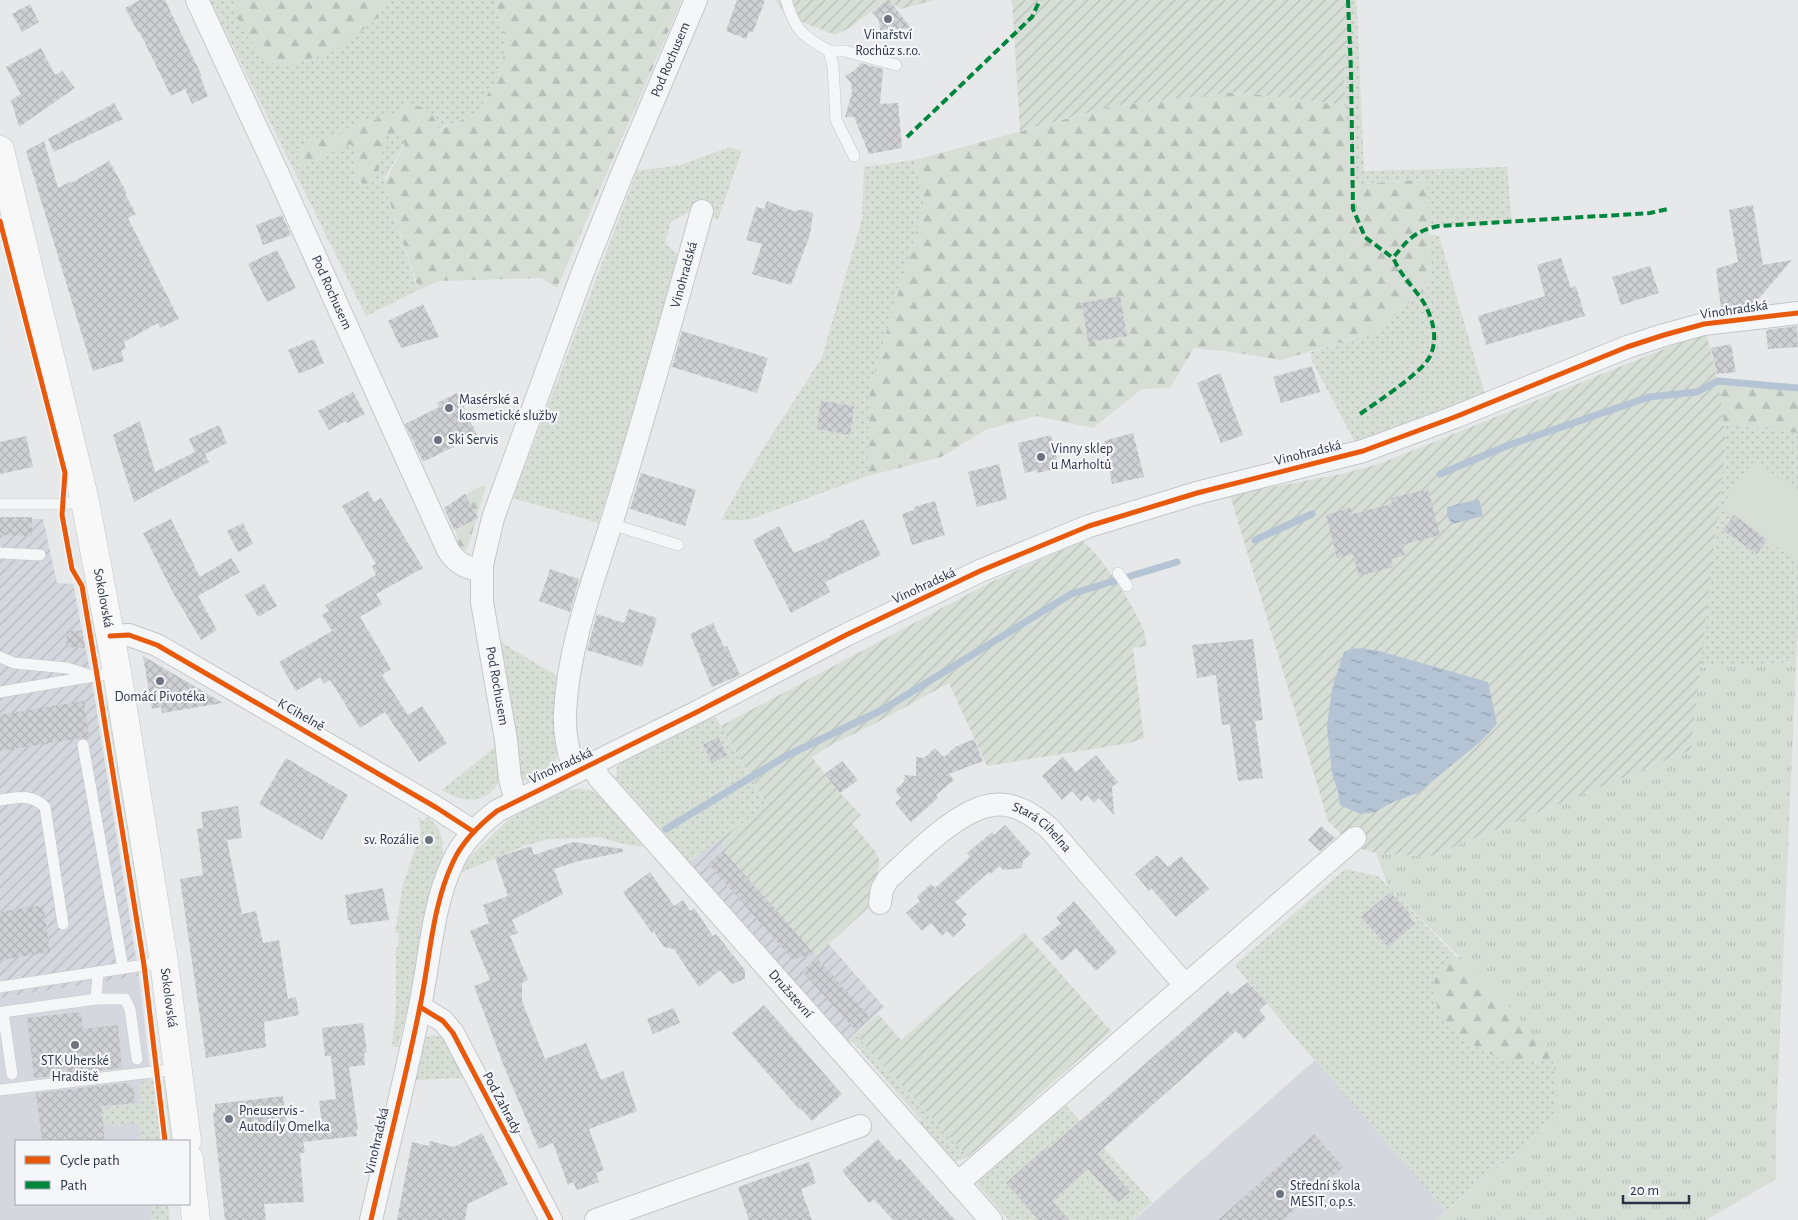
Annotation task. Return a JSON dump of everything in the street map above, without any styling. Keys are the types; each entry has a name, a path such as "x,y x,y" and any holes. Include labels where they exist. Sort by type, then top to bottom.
{"main road":[{"name":"Sokolovská","path":"0,150 85,501 110,636 104,674 164,962 187,1140"},
{"path":"190,1168 196,1220"}],"street":[{"name":"Pod Rochusem","path":"196,0 277,172 448,550 454,560 473,570 482,571"},
{"name":"Pod Rochusem","path":"516,800 510,779 506,740 482,602 482,571 493,518 581,277 620,179 696,0"},
{"name":"Vinohradská","path":"583,769 568,751 564,727 570,670 587,602 655,381 702,211"},
{"name":"Vinohradská","path":"371,1220 420,1007 442,892 452,863 459,850 474,832 497,811 846,635 980,571 1089,526 1197,493 1363,451 1455,417 1627,347 1664,335 1704,324 1798,313"},
{"name":"K Cihelně","path":"110,636 129,635 157,645 437,808 474,832"},
{"name":"Družstevní","path":"583,769 606,785 991,1220"},
{"name":"Stará Cihelna","path":"880,903 882,889 888,879 956,820 970,812 994,805 1018,808 1034,816 1049,828 1184,985"},
{"path":"958,1183 1355,838"},
{"name":"Pod Zahrady","path":"420,1007 443,1021 453,1033 551,1220"},
{"path":"596,1220 860,1126"}],"lane":[{"path":"786,0 796,26 804,36 830,51 845,51 896,65"},
{"path":"830,51 833,66 836,120 854,156"},
{"path":"0,504 63,504 85,501"},
{"path":"611,524 678,545"},
{"path":"0,553 40,555"},
{"path":"1118,572 1127,586"},
{"path":"0,657 14,663 104,674"},
{"path":"0,692 104,674"},
{"path":"83,745 123,968"},
{"path":"0,800 28,797 38,799 45,806 63,924"},
{"path":"0,987 164,962"},
{"path":"96,999 98,972"},
{"path":"12,1074 3,1028 3,1012 96,999 125,999 130,1009 137,1059"},
{"path":"0,1090 178,1069"}],"shaded area":[{"path":"0,519 43,519 57,583 73,584 91,676 139,976 0,998"},
{"path":"730,832 884,1007 844,1043 689,862"},
{"path":"139,976 158,1140 15,1140 15,1205 165,1205 167,1220 0,1220 0,998"},
{"path":"1315,1060 1446,1211 1436,1220 1134,1220"}],"green space":[{"path":"210,0 494,0 506,39 501,71 478,113 405,143 384,179 391,208 418,290 366,316"},
{"path":"233,0 386,0 378,17 356,36 333,51 295,64 268,63 241,26"},
{"path":"494,0 682,0 557,288 541,278 439,281 419,290 392,210 385,182 405,144 396,133 386,134 379,170 374,182 364,184 356,179 353,163 357,151 350,144 304,166 297,161 303,145 312,139 335,136 357,122 374,120 395,114 409,104 429,111 439,130 477,113 501,71 506,39"},
{"path":"776,0 886,0 851,27 835,35 785,15"},
{"path":"886,0 935,0 901,9"},
{"path":"1012,0 1350,0 1344,76 1346,105 1235,92 1113,106 1020,131"},
{"path":"1350,0 1356,0 1357,10 1364,171 1507,167 1512,221 1428,227 1427,179 1351,185 1344,76"},
{"path":"1235,92 1346,105 1351,185 1427,179 1431,284 1373,333 1281,360 1194,348 1170,388 1142,389 1093,428 1036,416 985,430 941,457 868,476 870,387 924,206 915,160 1113,106"},
{"path":"730,147 742,151 718,219 692,210 671,222 665,243 684,260 598,523 513,498 637,171 680,165"},
{"path":"915,160 924,206 870,387 868,476 748,520 721,520 747,474 822,357 862,219 864,167"},
{"path":"1429,234 1439,236 1485,394 1461,406 1355,442 1312,361 1311,352 1373,333 1431,284"},
{"path":"1706,332 1718,381 1726,440 1691,750 1429,857 1376,853 1354,847 1328,821 1230,495 1342,474 1382,463"},
{"path":"1718,381 1798,388 1798,433 1702,420 1697,392"},
{"path":"1724,423 1798,433 1798,625 1796,662 1700,667 1726,440"},
{"path":"1754,461 1798,492 1798,562 1721,507"},
{"path":"481,486 486,486 467,550 460,551 450,504"},
{"path":"1082,541 1099,557 1108,569 1134,609 1144,631 1147,646 1133,648 1144,738 1130,743 987,766 949,683 831,745 812,757 840,793 861,815 852,823 875,851 879,860 870,906 816,956 723,851 722,838 767,805 721,726 991,582"},
{"path":"83,578 89,585 100,652 97,654"},
{"path":"499,641 559,677 558,749 554,766 543,776 529,782 519,776"},
{"path":"1796,662 1776,1125 1776,1179 1706,1220 1436,1220 1559,1116 1553,1057 1500,996 1389,888 1376,853 1429,857 1691,750 1700,667"},
{"path":"105,697 110,708 146,927 144,933"},
{"path":"715,716 767,806 689,862 616,778 617,767 626,758"},
{"path":"496,746 500,777 490,793 478,799 465,800 442,790"},
{"path":"567,790 589,790 604,796 643,847 627,845 598,837 549,839 524,846 460,873 467,859 508,820"},
{"path":"418,817 423,821 428,817 440,833 442,838 442,864 398,1047 392,1047 396,1007 396,948 398,947 399,933 395,933 403,884 421,832"},
{"path":"1345,869 1378,876 1553,1057 1559,1116 1446,1211 1297,1040 1235,965"},
{"path":"1024,932 1111,1031 968,1157 855,1034 878,1014 901,1040"},
{"path":"1475,952 1601,1022 1553,1133 1557,1119 1553,1058 1527,1062 1498,1058 1462,1039 1455,1028 1441,1017 1433,992 1435,979 1457,957"},
{"path":"855,1034 968,1157 958,1161 946,1160 916,1125 921,1120 852,1041 846,1046 844,1043"},
{"path":"433,1035 445,1041 465,1078 413,1080 421,1045 425,1038"},
{"path":"153,1079 161,1140 142,1140 139,1123 103,1125 92,1109 141,1103 139,1082"},
{"path":"163,1080 168,1080 175,1140 171,1140"},
{"path":"1063,1102 1152,1202 1133,1220 1009,1220 976,1183 978,1173"},
{"path":"149,1205 168,1205 170,1220 151,1220"}],"water":[{"path":"1479,499 1483,516 1452,524 1447,516 1447,507"},
{"path":"1360,648 1379,651 1488,682 1497,724 1480,742 1418,793 1393,802 1375,812 1360,814 1340,805 1338,791 1332,774 1327,726 1332,688 1344,652"}],"building":[{"path":"140,0 165,0 202,76 200,77 208,96 192,104 185,89 171,96 139,31 125,8"},
{"path":"737,0 765,0 753,32 749,31 746,39 726,31"},
{"path":"889,0 911,28 880,32 879,20 872,12"},
{"path":"30,4 39,22 22,32 12,14"},
{"path":"41,48 55,75 62,71 75,88 19,127 11,100 21,94 6,67"},
{"path":"861,63 883,69 880,104 898,103 902,148 869,154 854,117 845,117 852,93 851,83 845,76 855,70"},
{"path":"114,103 123,119 54,152 48,139"},
{"path":"44,141 58,188 71,181 71,183 109,161 127,193 125,194 136,214 128,218 179,319 160,328 158,323 124,342 126,349 121,350 124,361 93,371 26,151"},
{"path":"767,201 796,212 797,210 804,210 813,213 810,235 791,285 752,274 762,244 746,240 756,207 764,209"},
{"path":"1753,205 1763,265 1792,260 1755,303 1721,309 1716,269 1738,262 1729,210"},
{"path":"282,215 291,235 263,245 256,225"},
{"path":"277,250 296,288 267,302 248,264"},
{"path":"1561,258 1571,288 1576,286 1585,316 1486,345 1478,316 1545,296 1537,265"},
{"path":"1650,266 1659,293 1621,305 1612,277"},
{"path":"1120,296 1127,336 1088,342 1082,303"},
{"path":"423,304 439,337 401,348 388,321"},
{"path":"1797,326 1798,347 1768,349 1766,330"},
{"path":"682,331 768,358 757,393 672,367"},
{"path":"314,339 324,363 299,374 288,350"},
{"path":"1731,344 1736,372 1717,374 1711,348"},
{"path":"1312,366 1320,392 1281,403 1273,377"},
{"path":"1220,373 1243,435 1221,443 1197,383"},
{"path":"353,392 365,414 329,430 318,411"},
{"path":"457,393 477,435 423,462 405,424 439,407 437,403"},
{"path":"821,401 854,406 850,435 817,429"},
{"path":"140,421 155,472 195,452 189,439 219,425 227,443 205,454 209,462 134,502 113,435"},
{"path":"1133,433 1144,477 1112,484 1104,441"},
{"path":"1051,435 1059,468 1038,473 1037,470 1025,473 1018,443"},
{"path":"26,436 33,467 0,474 0,442"},
{"path":"999,464 1007,499 977,507 968,472"},
{"path":"641,473 696,490 685,526 630,509"},
{"path":"1428,489 1440,535 1402,545 1405,555 1391,559 1393,567 1359,576 1353,554 1337,558 1326,515 1350,508 1352,514 1392,504 1391,498"},
{"path":"368,491 374,502 381,498 423,568 376,594 382,604 360,617 391,669 382,675 408,715 422,706 447,743 419,762 385,712 360,728 330,680 324,684 320,677 296,691 279,662 332,631 322,615 329,611 325,605 376,575 372,566 376,564 342,506"},
{"path":"465,494 478,518 454,530 444,508"},
{"path":"935,501 945,535 912,545 902,514 914,510 914,507"},
{"path":"1734,515 1767,540 1757,554 1723,530"},
{"path":"0,517 32,517 32,536 0,535"},
{"path":"171,519 200,577 231,558 240,572 198,596 217,630 201,640 172,591 143,533"},
{"path":"863,519 881,555 825,582 830,592 791,613 753,540 779,526 794,553 831,537 830,535"},
{"path":"243,523 253,544 238,552 227,531"},
{"path":"550,569 579,579 570,612 539,601"},
{"path":"264,584 277,606 258,617 245,595"},
{"path":"629,609 657,618 642,667 587,650 597,614 624,623"},
{"path":"713,623 724,647 727,646 740,675 712,687 690,634"},
{"path":"67,631 82,631 85,648 66,647"},
{"path":"1253,639 1263,720 1255,721 1263,778 1238,781 1230,724 1222,725 1216,675 1197,678 1192,645"},
{"path":"143,656 223,703 162,713 161,707 152,709"},
{"path":"84,701 89,737 0,751 0,715"},
{"path":"718,737 727,755 712,763 703,745"},
{"path":"974,739 983,761 949,774 954,780 936,795 938,798 911,822 895,803 901,798 895,790 904,782 905,775 916,776 916,757 924,758 935,748 944,757 955,747"},
{"path":"1096,755 1118,782 1112,787 1114,815 1099,798 1094,803 1087,795 1081,801 1072,791 1062,800 1042,776 1063,757 1076,772"},
{"path":"286,758 348,795 322,840 259,804"},
{"path":"842,761 858,780 840,793 825,774"},
{"path":"238,806 242,838 227,840 242,914 256,911 263,943 279,940 288,999 296,997 299,1015 264,1022 266,1047 206,1058 180,879 203,875 197,829 203,828 201,812"},
{"path":"1005,825 1031,854 1023,861 1022,868 1003,870 999,866 991,874 989,872 955,902 967,914 961,919 966,925 953,937 947,931 942,936 931,923 922,931 906,913 920,901 917,897 931,884 935,888 970,857 967,853 992,832 994,835"},
{"path":"1321,826 1335,838 1320,851 1308,840"},
{"path":"573,842 623,849 623,852 579,861 554,869 563,894 512,920 518,933 510,936 528,980 522,983 522,1001 545,1059 586,1043 601,1080 623,1071 637,1111 589,1129 604,1170 596,1173 599,1182 577,1190 573,1182 568,1185 553,1143 539,1149 505,1069 474,986 490,980 470,931 489,923 483,905 508,896 495,858 531,846 534,855"},
{"path":"723,851 813,953 793,960 708,864"},
{"path":"1157,855 1168,867 1181,856 1209,889 1176,917 1151,888 1149,891 1135,874"},
{"path":"650,872 674,906 683,900 690,911 694,908 713,936 716,934 745,970 745,979 732,984 720,970 699,987 674,949 664,947 623,892"},
{"path":"383,888 389,920 350,925 345,895"},
{"path":"1390,892 1411,915 1409,917 1415,924 1388,947 1361,917"},
{"path":"1074,901 1117,952 1096,971 1076,948 1062,961 1042,939 1061,923 1056,918"},
{"path":"43,905 50,952 0,960 0,912"},
{"path":"817,958 870,1017 855,1030 802,971"},
{"path":"1248,982 1267,1003 1259,1010 1266,1018 1244,1039 1236,1031 1097,1154 1130,1192 1118,1202 1088,1169 1052,1201 1069,1220 1039,1220 1006,1183 1045,1148 1047,1150 1228,991 1231,995"},
{"path":"764,1005 842,1094 812,1121 799,1109 732,1033"},
{"path":"674,1008 680,1023 653,1034 647,1019"},
{"name":"STK Uherské Hradiště","path":"81,1012 83,1029 118,1025 122,1068 34,1078 27,1018"},
{"path":"363,1023 367,1053 364,1053 365,1065 349,1067 358,1130 356,1130 357,1136 303,1142 305,1153 300,1153 304,1202 264,1204 266,1220 225,1220 213,1113 215,1112 215,1104 283,1096 287,1129 322,1124 319,1101 336,1099 331,1056 325,1056 322,1028"},
{"path":"126,1083 134,1089 135,1103 101,1106 105,1140 42,1140 36,1093"},
{"path":"482,1133 508,1184 468,1204 465,1220 397,1220 412,1142 429,1146 430,1141 454,1147"},
{"name":"Střední škola MESIT, o.p.s.","path":"1314,1134 1343,1167 1283,1220 1218,1220"},
{"path":"878,1139 897,1161 900,1159 955,1220 893,1220 874,1199 869,1203 842,1171"},
{"path":"809,1162 816,1183 801,1189 812,1220 749,1220 738,1187"}],"waterway":[{"path":"1440,474 1509,445 1649,397 1697,392 1718,381 1798,388"},
{"path":"1255,540 1312,514"},
{"path":"666,829 786,756 882,710 1071,594 1177,562"}],"marked path":[{"path":"907,137 1032,17 1040,0"},
{"path":"1348,0 1353,209 1365,237 1393,258"},
{"path":"1360,414 1398,388 1417,372 1424,365 1432,351 1434,330 1430,316 1424,303 1393,258 1418,233 1439,226 1650,213 1668,209"}],"cycle path":[{"path":"0,221 65,473 62,515 72,569 82,586 97,675 144,965 165,1140"},
{"path":"371,1220 415,1033 440,896 453,862 461,848 478,828 497,811 695,713 846,635 980,571 1089,526 1197,493 1363,451 1455,417 1627,347 1664,335 1704,324 1798,313"},
{"path":"110,636 129,635 157,645 437,808 474,832"},
{"path":"420,1007 443,1021 453,1033 551,1220"}],"place":[{"name":"Vinařství Rochůz s.r.o.","path":"888,19"},
{"name":"Masérské a kosmetické služby","path":"449,408"},
{"name":"Ski Servis","path":"438,440"},
{"name":"Vinny sklep u Marholtů","path":"1041,457"},
{"name":"Domácí Pivotéka","path":"160,681"},
{"name":"sv. Rozálie","path":"429,840"},
{"name":"STK Uherské Hradiště","path":"75,1045"},
{"name":"Pneuservis - Autodíly Omelka","path":"229,1119"},
{"name":"Střední škola MESIT, o.p.s.","path":"1280,1194"}]}
